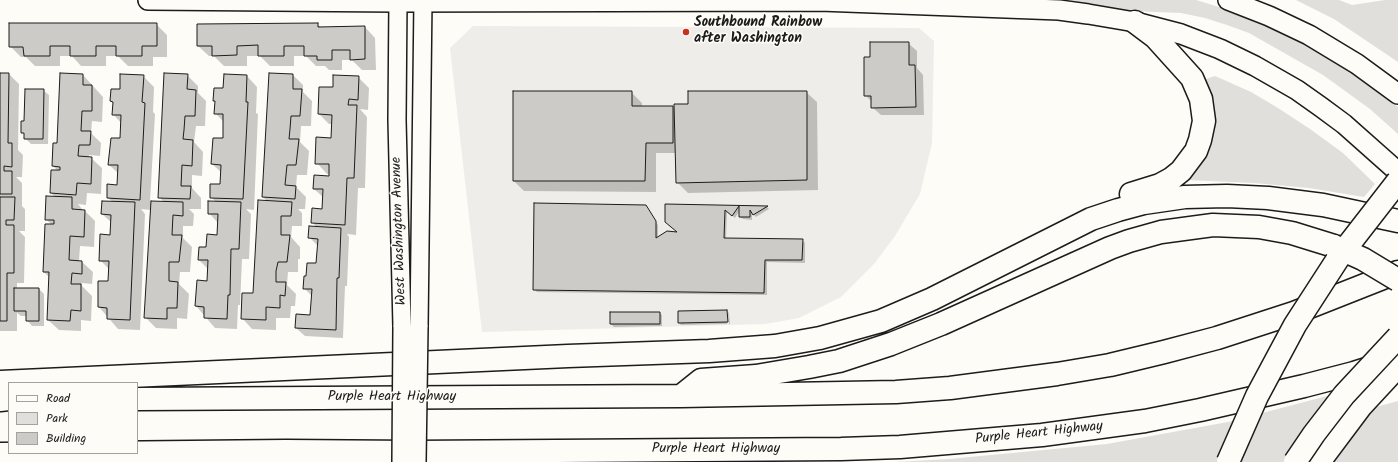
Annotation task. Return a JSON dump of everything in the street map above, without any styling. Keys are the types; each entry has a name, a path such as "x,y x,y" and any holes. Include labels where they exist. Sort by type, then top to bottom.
{"highway":[{"path":"1031,249 1092,208 1110,200 1154,187 1165,182 1181,171 1196,152 1204,121 1202,104 1197,88 1190,75 1163,45 1151,33 1135,22"},
{"path":"1228,462 1256,396 1294,325 1339,256 1398,181"},
{"path":"0,382 709,351 775,346 820,338 881,321 932,299 1091,219 1144,203 1186,197 1228,196 1282,199 1323,205 1392,220"},
{"path":"680,396 701,380 756,376 809,368 839,361 892,344 941,324 1110,248 1161,232 1214,225 1259,227 1292,233 1334,246 1363,259 1398,280"},
{"name":"Purple Heart Highway","path":"138,399 680,396 896,392 950,388 1057,374 1137,359 1217,338 1294,313 1398,272"},
{"path":"1295,462 1321,424 1344,395 1369,366 1398,337"},
{"name":"Purple Heart Highway","path":"138,454 834,449 937,444 1066,432 1170,416 1243,401 1304,386 1354,373 1398,359"},
{"path":"1319,462 1361,406 1398,366"},
{"name":"Purple Heart Highway","path":"0,454 106,454"},
{"path":"106,454 178,462"}],"main road":[{"path":"148,0 760,0 1059,10 1094,14 1135,22 1181,34 1207,43 1234,55 1309,98 1344,124 1398,172"},
{"path":"1228,0 1269,16 1309,35 1357,64 1398,94"},
{"name":"West Washington Avenue","path":"397,1 397,134 402,327 401,462"},
{"name":"West Washington Avenue","path":"417,462 423,1"}],"shaded area":[{"path":"473,26 919,28 934,41 932,143 920,194 895,236 874,264 841,297 799,318 765,324 482,332 450,48"}],"green space":[{"path":"1051,0 1196,0 1232,11 1270,26 1330,57 1374,88 1398,107 1398,134 1370,109 1323,75 1249,33 1205,18 1181,13 1132,11"},
{"path":"1296,0 1339,0 1352,5 1385,0 1398,0 1398,62 1334,19"},
{"path":"1215,76 1251,92 1310,129 1343,153 1375,184 1364,197 1309,188 1254,183 1187,180 1200,165 1210,143 1214,122 1213,105 1209,91 1203,80"},
{"path":"1398,381 1376,407 1398,401 1398,462 895,462 949,459 1107,444 1228,422 1331,395"}],"building":[{"path":"9,23 157,23 157,46 142,46 142,56 116,56 116,46 96,46 96,56 70,56 70,46 50,46 50,56 24,56 23,47 9,47"},
{"path":"318,23 318,27 365,26 365,59 350,60 350,50 332,50 332,60 317,60 317,56 304,56 304,46 284,46 284,56 258,56 258,45 237,46 237,55 212,56 212,46 197,46 197,24"},
{"path":"870,42 909,42 909,65 915,65 916,107 871,108 871,96 864,96 864,57 870,57"},
{"path":"0,73 9,73 8,143 12,143 12,167 4,166 4,171 12,171 12,194 0,194"},
{"path":"60,73 83,74 83,85 92,85 92,111 82,111 81,131 91,131 90,145 79,145 78,156 92,157 91,184 77,183 76,195 50,193 51,170 60,170 60,167 52,166 53,143 57,143"},
{"path":"164,73 188,74 187,89 196,90 195,116 185,116 183,139 193,140 192,166 182,165 181,186 191,186 190,199 158,198"},
{"path":"269,73 293,74 293,89 302,89 300,116 291,116 289,139 299,139 296,165 287,165 285,185 296,186 295,199 262,197"},
{"path":"120,74 144,75 142,102 145,103 140,200 107,198 107,184 117,185 118,165 108,165 111,138 120,138 121,115 112,115 113,102 110,101 111,89 120,89"},
{"path":"224,74 247,75 246,102 248,102 243,199 210,198 210,184 220,184 221,165 211,164 213,138 223,138 223,114 214,114 214,88 223,88"},
{"path":"333,75 359,76 358,100 349,99 348,105 357,105 354,178 347,178 345,225 311,223 312,208 322,209 323,189 313,189 314,175 329,176 329,164 315,164 316,137 331,138 332,115 318,114 319,87 333,87"},
{"path":"25,89 44,89 43,139 24,139 24,133 21,133 21,121 24,121"},
{"path":"513,91 632,91 632,106 673,106 673,143 646,143 645,181 513,181"},
{"path":"688,91 807,91 807,180 676,183 674,104 688,104"},
{"path":"46,196 72,197 72,209 85,210 84,237 70,236 69,260 82,261 82,274 72,273 71,284 81,284 81,311 71,310 70,321 47,320 49,272 43,272 45,224 54,224 54,220 45,220"},
{"path":"0,197 15,197 14,220 6,220 6,225 14,225 14,273 7,273 7,321 0,321"},
{"path":"258,200 292,202 291,216 281,216 281,235 290,235 287,262 278,262 276,271 276,282 286,282 285,296 280,295 280,308 266,307 266,320 241,319 242,293 253,293"},
{"path":"102,201 135,202 130,320 107,319 107,308 98,307 98,281 108,281 109,261 99,261 100,234 110,235 111,215 101,214"},
{"path":"151,201 183,202 183,216 173,215 172,235 182,235 179,262 169,262 169,281 178,282 177,308 167,308 167,319 144,318"},
{"path":"208,201 241,202 239,249 231,249 230,295 228,295 227,319 204,318 204,307 195,306 197,280 207,281 208,260 198,260 199,247 206,247 207,234 217,235 218,214 208,214"},
{"path":"534,203 646,205 656,221 656,238 667,231 677,232 665,222 665,204 768,206 753,215 750,210 750,217 739,217 739,206 732,216 725,210 724,238 803,239 802,260 765,260 764,293 533,290"},
{"path":"309,226 341,228 339,278 337,278 336,330 295,328 296,314 310,315 312,289 303,289 304,276 306,276 307,263 316,263 318,239 308,238"},
{"path":"14,288 39,288 39,321 26,321 26,311 14,311"},
{"path":"727,310 728,322 678,323 678,311"},
{"path":"610,312 660,312 660,324 610,324"}],"place":[{"name":"Southbound Rainbow after Washington","path":"686,32"}]}
